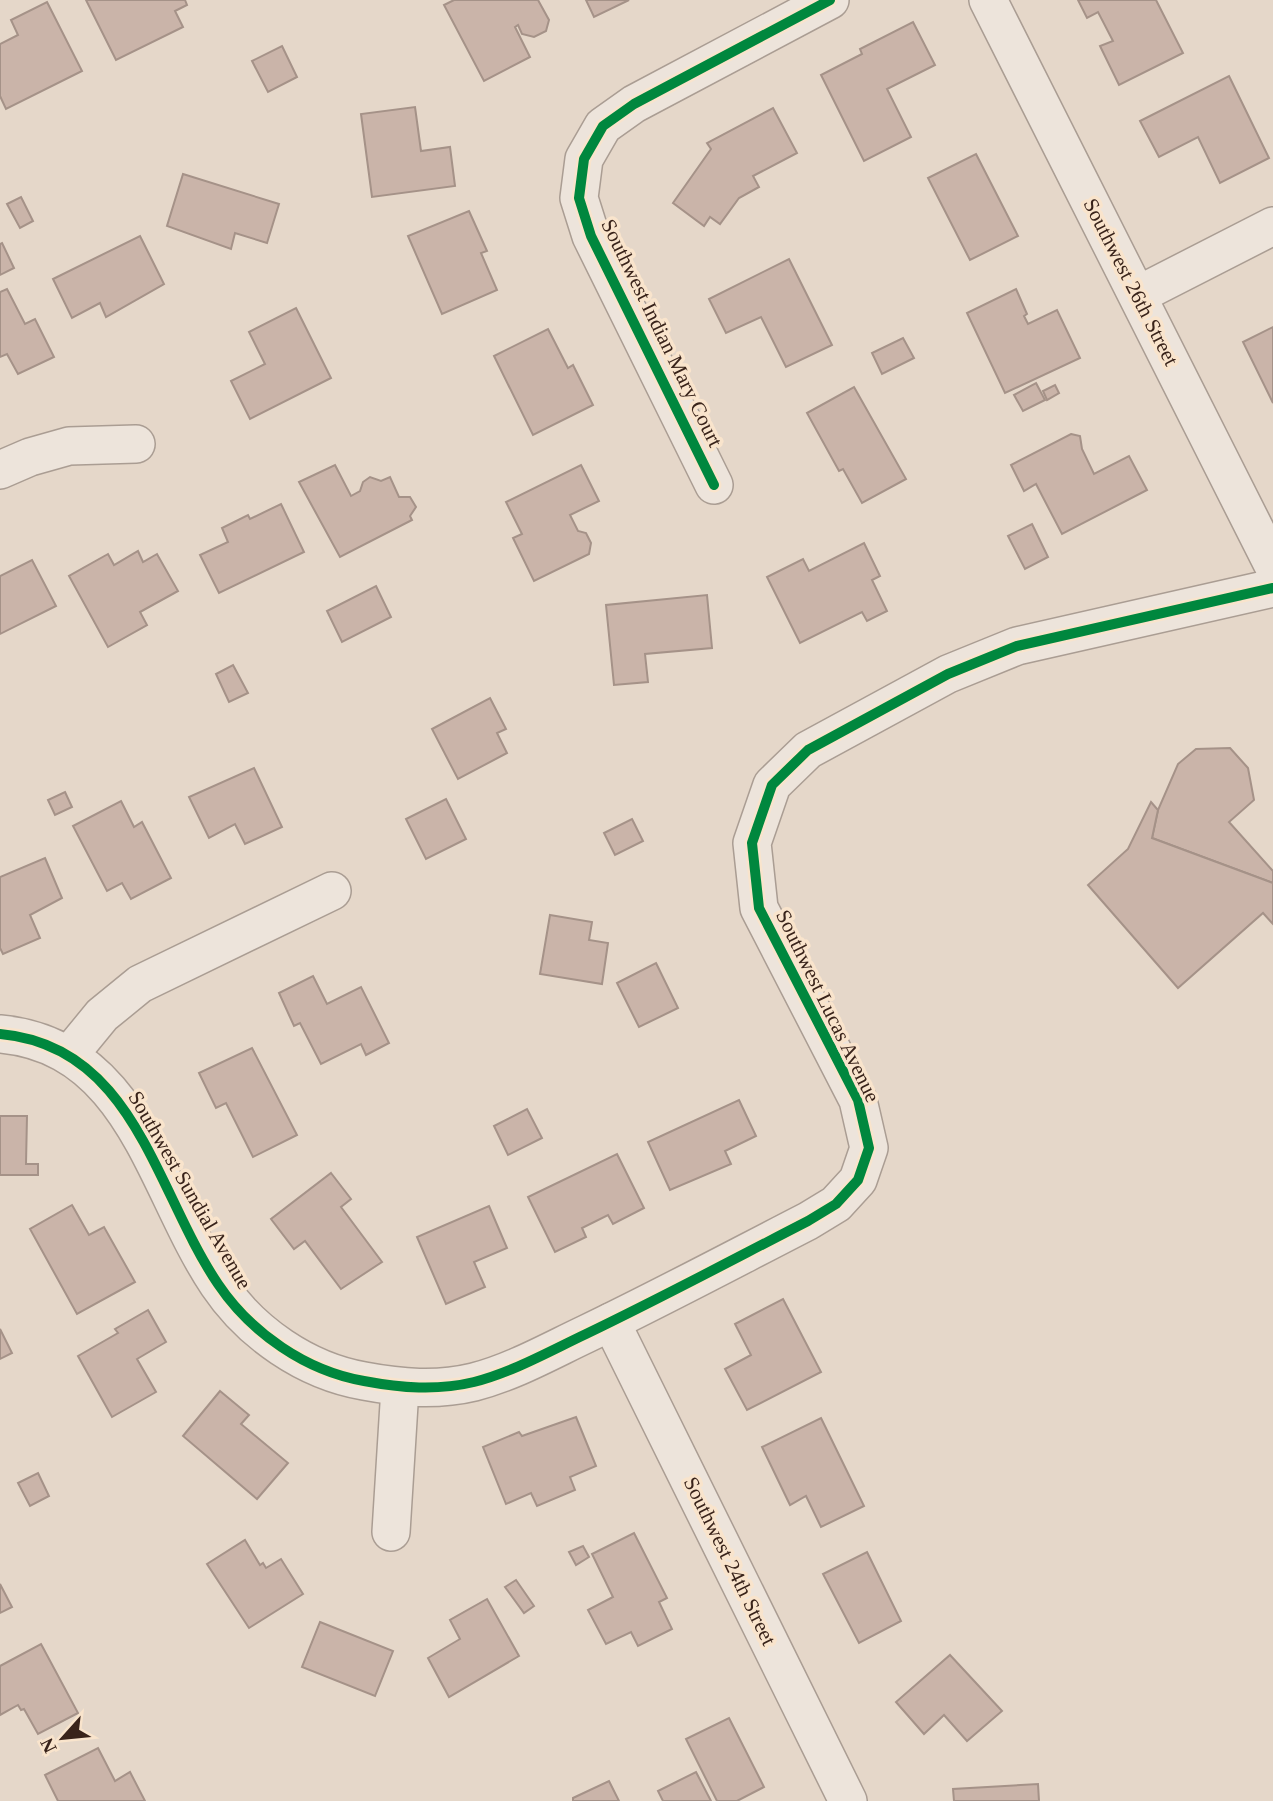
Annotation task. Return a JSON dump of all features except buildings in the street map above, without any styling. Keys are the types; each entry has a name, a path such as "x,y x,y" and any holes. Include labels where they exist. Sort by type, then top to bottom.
{"street":[{"name":"Southwest Indian Mary Court","path":"714,485 591,236 579,198 584,159 603,126 634,104 830,0"},
{"name":"Southwest 26th Street","path":"988,0 1273,565"},
{"path":"1138,295 1273,226"},
{"path":"0,470 30,457 69,446 136,444"},
{"name":"Southwest Lucas Avenue","path":"808,1221 836,1203 858,1181 869,1148 858,1100 759,908 752,843 772,785 808,750 948,674 1017,646 1273,588"},
{"path":"70,1054 102,1015 140,984 332,891"},
{"name":"Southwest Sundial Avenue","path":"0,1034 23,1036 70,1054 117,1099 134,1125 217,1284 242,1315 272,1341 306,1362 344,1378 400,1388 439,1388 476,1381 530,1361 611,1322 808,1221"},
{"name":"Southwest 24th Street","path":"611,1322 848,1801"},
{"path":"391,1532 400,1388"}],"cycle path":[{"path":"714,485 591,236 579,198 584,159 603,126 634,104 830,0"},
{"path":"0,1034 46,1044 82,1065 112,1094 136,1129 196,1247 218,1284 231,1302 263,1334 301,1359 342,1376 405,1387 460,1385 489,1378 531,1361 808,1221 836,1204 858,1180 869,1148 858,1100 759,908 752,843 772,785 808,750 948,674 1017,646 1273,588"}]}
